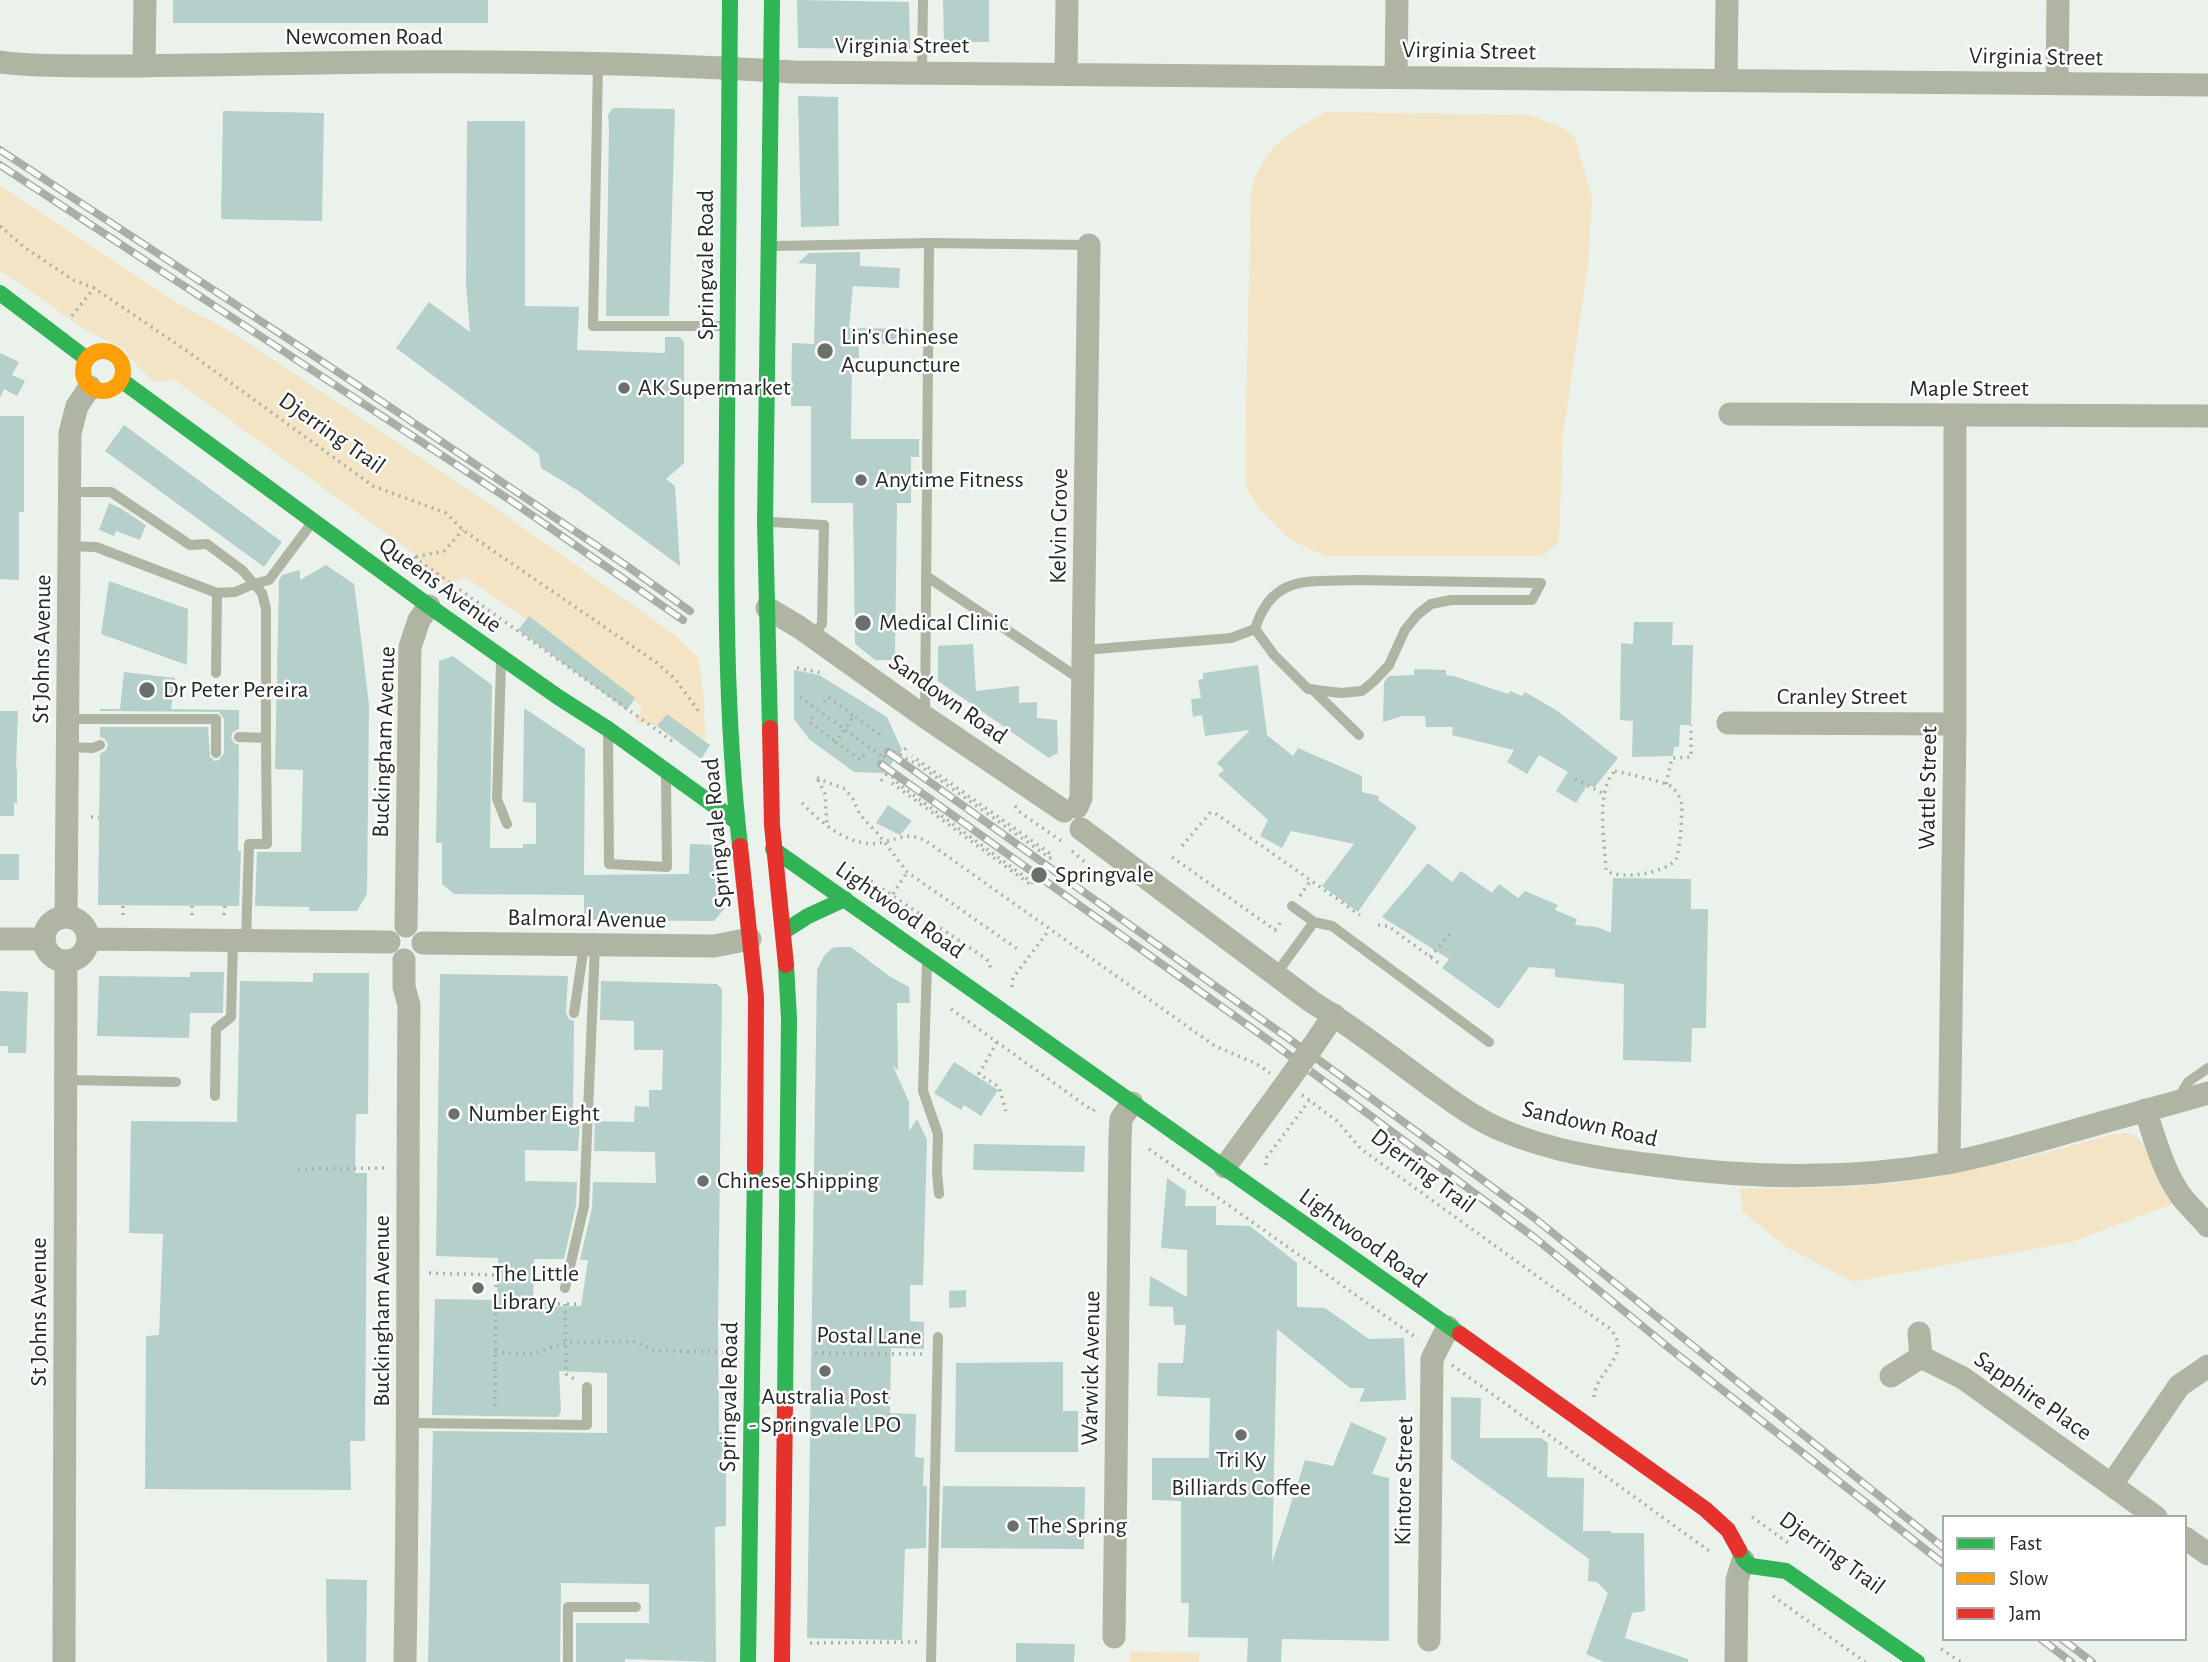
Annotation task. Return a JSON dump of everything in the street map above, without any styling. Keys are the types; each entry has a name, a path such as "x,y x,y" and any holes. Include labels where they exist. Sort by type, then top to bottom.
{"main road":[{"name":"Springvale Road","path":"730,0 726,618 737,822 756,998 757,1070 748,1662"},
{"path":"772,0 765,522 773,849 783,932 789,1018 782,1662"},
{"path":"0,293 87,359"},
{"path":"97,351 116,356 123,367 121,380 111,390 103,391 90,387 83,376 87,359 97,351"},
{"name":"Queens Avenue","path":"121,380 429,606 737,822"},
{"name":"Lightwood Road","path":"737,822 1705,1509 1730,1531 1741,1566"},
{"path":"783,932 808,916 845,899"},
{"path":"1741,1566 1773,1567 1786,1571 1917,1662"}],"street":[{"path":"144,66 145,0"},
{"path":"1066,74 1067,0"},
{"path":"1396,77 1397,0"},
{"path":"1726,80 1727,0"},
{"path":"2057,84 2058,0"},
{"name":"Newcomen Road","path":"0,62 28,65 144,66 395,62 729,67"},
{"name":"Virginia Street","path":"729,67 772,71 2208,85"},
{"name":"Kelvin Grove","path":"1074,816 1081,798 1089,245"},
{"name":"St Johns Avenue","path":"65,917 70,433 77,406 90,387"},
{"name":"Maple Street","path":"1730,414 2208,416"},
{"name":"Wattle Street","path":"1950,1162 1955,415"},
{"name":"Buckingham Avenue","path":"406,926 410,647 419,621 429,606"},
{"name":"Sandown Road","path":"767,608 813,636 925,718 1074,816 1312,1002 1481,1120 1503,1131 1553,1147 1598,1157 1692,1171 1820,1176 1950,1162 2208,1093"},
{"name":"Cranley Street","path":"1728,723 1955,724"},
{"path":"65,917 78,920 88,939 84,952 66,962 47,953 43,939 51,922 65,917"},
{"path":"401,926 411,926 420,933 423,943 419,954 410,960 404,960 391,952 389,942 392,932 401,926"},
{"path":"0,939 43,939"},
{"path":"88,939 389,942"},
{"name":"Balmoral Avenue","path":"423,943 714,947 750,939"},
{"name":"Buckingham Avenue","path":"404,960 404,987 409,1005 405,1662"},
{"name":"St Johns Avenue","path":"64,1662 66,962"},
{"path":"1225,1167 1277,1077 1313,1046 1334,1015"},
{"name":"Warwick Avenue","path":"1114,1637 1120,1137 1121,1119 1132,1103"},
{"path":"2145,1111 2159,1153 2174,1185 2208,1226"},
{"name":"Kintore Street","path":"1429,1640 1432,1359 1448,1327"},
{"path":"1891,1376 1921,1357 1919,1333"},
{"name":"Sapphire Place","path":"1921,1357 1963,1378 2153,1515"},
{"path":"2112,1485 2179,1386 2208,1366"},
{"path":"2187,1539 2208,1554"},
{"path":"1736,1662 1737,1580 1741,1566"}],"lane":[{"path":"922,72 923,0"},
{"path":"598,64 593,326 728,326"},
{"path":"925,718 929,243"},
{"path":"769,246 929,243 1089,245"},
{"path":"70,492 111,492 190,545 207,544 242,570 262,593 266,609 267,844 249,844 231,1017 216,1029 215,1096"},
{"path":"69,546 96,547 217,593 235,592 270,580 312,521"},
{"path":"765,522 824,525 822,624 813,636"},
{"path":"926,576 1083,681"},
{"path":"1355,580 1541,583 1532,600 1451,600 1431,604 1405,629 1389,665 1362,691 1341,693 1308,689 1274,655 1255,629 1260,614 1278,591 1298,582 1355,580"},
{"path":"216,673 217,593"},
{"path":"1084,650 1231,638 1255,629"},
{"path":"501,657 497,799 507,824"},
{"path":"1312,689 1359,735"},
{"path":"68,719 216,719 216,753"},
{"path":"608,729 610,864 667,867 666,771"},
{"path":"239,737 266,738"},
{"path":"68,747 93,748 100,745"},
{"path":"1293,906 1314,922 1332,926 1489,1042"},
{"path":"1276,974 1314,922"},
{"path":"574,1013 589,946"},
{"path":"565,1288 584,1206 589,946"},
{"path":"927,957 923,1091 938,1134 939,1194"},
{"path":"2177,1102 2188,1082 2208,1068"},
{"path":"66,1080 176,1082"},
{"path":"931,1662 938,1337"},
{"path":"408,1423 587,1425 587,1387"},
{"path":"568,1662 568,1607 636,1606"}],"path":[{"name":"Djerring Trail","path":"0,226 24,247 63,274 94,288 187,351 373,486 446,513 463,530 667,670 705,721"},
{"path":"57,335 94,288"},
{"path":"393,579 408,559 444,551 463,530"},
{"path":"414,557 676,744"},
{"path":"796,668 827,674"},
{"path":"800,697 883,757"},
{"path":"824,702 828,697 879,734 876,738"},
{"path":"835,742 854,716"},
{"path":"812,717 809,722 835,742 861,760 864,755"},
{"path":"1666,784 1672,758 1691,757 1691,725"},
{"path":"900,755 906,747"},
{"path":"891,783 1031,885 1033,883 901,786 878,763 888,750 919,765 1050,858 1052,855 912,756"},
{"path":"1615,771 1670,785 1682,805 1678,856 1670,866 1624,876 1610,874 1606,870 1604,794 1611,774 1615,771"},
{"path":"881,781 888,772"},
{"path":"827,826 824,794 817,778 845,789 860,815 906,872 1019,950"},
{"path":"1575,779 1604,794"},
{"path":"1008,799 1021,813 1087,863"},
{"name":"Djerring Trail","path":"802,803 817,820 839,834 859,842 883,843 906,835 926,841 1215,1046 1257,1064 1337,1121 1361,1149 1609,1328 1617,1339 1617,1356 1596,1385 1594,1400 1597,1405"},
{"path":"1182,846 1210,813 1215,813 1360,915"},
{"path":"91,817 99,817"},
{"path":"1172,857 1275,930 1311,880"},
{"path":"893,895 906,872"},
{"path":"122,915 123,905"},
{"path":"192,905 192,915"},
{"path":"225,906 225,915"},
{"path":"1378,925 1388,926 1440,964"},
{"path":"1013,992 1013,978 1049,930"},
{"path":"1430,957 1451,932"},
{"path":"997,1042 979,1074 999,1087 1006,1111"},
{"name":"Lightwood Road","path":"1149,1149 1741,1566"},
{"path":"298,1169 408,1168"},
{"path":"429,1273 496,1275 495,1424"},
{"path":"565,1288 566,1374 587,1387"},
{"path":"495,1303 579,1304"},
{"path":"495,1352 531,1354 566,1343 633,1341 655,1351 723,1352 732,1345"},
{"name":"Postal Lane","path":"806,1353 939,1354"},
{"name":"Djerring Trail","path":"1743,1510 1799,1551"},
{"path":"1768,1592 1865,1662"},
{"path":"802,1643 931,1642"},
{"path":"1939,1648 1962,1662"}],"shaded area":[{"path":"1325,112 1531,115 1565,129 1575,138 1592,197 1588,266 1563,434 1559,541 1543,556 1325,556 1289,539 1259,508 1246,487 1251,191 1269,152 1299,127"},
{"path":"0,186 179,304 233,333 481,498 675,635 699,659 705,741 667,714 657,726 635,721 643,708 529,616 526,619 464,576 448,588 418,564 424,561 175,380 154,382 122,347 88,332 0,270"},
{"path":"2126,1133 2136,1137 2151,1152 2175,1203 2072,1242 1853,1282 1786,1247 1742,1211 1740,1189 1850,1187 1916,1180 1991,1166"},
{"path":"1130,1651 1199,1653 1199,1662 1130,1662"}],"building":[{"path":"173,0 488,0 488,23 173,23"},
{"path":"797,0 909,2 910,49 798,48"},
{"path":"943,0 989,0 989,42 944,42"},
{"path":"798,96 838,97 839,226 801,227"},
{"path":"613,108 675,109 669,316 606,316 608,115"},
{"path":"223,111 324,113 322,221 221,219"},
{"path":"467,121 525,121 525,306 579,307 577,350 665,353 665,337 680,337 684,342 684,463 666,479 675,486 680,566 577,490 541,468 539,454 396,348 429,302 470,332 466,284"},
{"path":"860,252 860,266 900,268 899,288 853,286 849,328 915,329 915,344 859,343 859,358 852,358 851,439 919,439 919,457 911,457 911,503 897,503 895,660 875,660 855,644 853,503 811,503 811,406 791,406 792,343 814,344 816,264 798,263 809,253"},
{"path":"0,353 19,362 12,375 25,381 17,396 4,389 0,398"},
{"path":"0,416 24,416 24,512 19,512 19,580 0,579"},
{"path":"124,425 282,542 264,567 105,451"},
{"path":"109,503 146,525 140,540 116,531 114,536 99,530"},
{"path":"326,565 354,584 360,630 369,705 367,894 357,911 309,911 309,907 255,906 257,852 301,852 303,770 275,769 279,580 282,575 300,570 300,580"},
{"path":"109,581 188,609 187,665 101,634"},
{"path":"529,616 635,698 627,710 518,630"},
{"path":"1634,622 1673,622 1672,645 1693,645 1691,725 1680,725 1679,747 1674,747 1673,756 1632,757 1633,721 1620,720 1621,643 1633,644"},
{"path":"973,644 976,691 1019,686 1019,703 1037,702 1037,718 1057,720 1058,753 1049,758 938,681 938,646"},
{"path":"453,656 492,685 490,848 523,848 523,844 536,844 536,803 523,802 524,708 585,749 584,875 689,874 690,844 714,845 718,849 724,909 714,921 584,920 584,895 454,894 442,884 442,843 436,843 439,661"},
{"path":"1258,665 1267,735 1293,756 1298,748 1362,776 1362,792 1379,796 1378,800 1417,827 1358,912 1322,886 1354,844 1291,831 1282,848 1260,836 1268,820 1218,775 1224,770 1217,763 1250,730 1205,736 1202,715 1193,717 1191,699 1201,698 1198,680 1203,679 1203,673"},
{"path":"1414,669 1446,670 1446,675 1508,694 1510,691 1522,696 1525,692 1556,710 1618,758 1594,788 1588,784 1576,803 1556,791 1568,772 1539,755 1527,774 1507,762 1514,750 1452,735 1453,727 1426,727 1425,716 1402,716 1383,722 1384,682 1389,676 1414,675"},
{"path":"794,670 819,675 887,717 902,750 884,773 854,772 809,739 794,719"},
{"path":"124,672 175,678 171,709 239,710 239,729 233,732 231,737 234,743 239,745 239,906 98,905 100,754 108,745 105,739 100,737 100,727 208,727 210,757 215,761 219,760 224,753 224,719 219,712 100,711 120,709"},
{"path":"0,711 18,711 17,803 14,803 14,816 0,816"},
{"path":"667,714 710,745 701,759 657,726"},
{"path":"888,805 912,821 900,835 876,823"},
{"path":"0,854 19,854 19,880 0,880"},
{"path":"1428,863 1452,882 1461,871 1492,893 1499,884 1518,898 1525,891 1558,905 1555,910 1577,919 1575,925 1597,927 1611,933 1613,878 1691,879 1691,909 1708,909 1706,1028 1692,1028 1691,1062 1623,1060 1624,984 1555,977 1555,969 1529,967 1499,1009 1442,968 1449,959 1382,917"},
{"path":"851,947 889,976 909,987 910,1003 897,1003 898,1070 893,1066 909,1102 909,1131 917,1119 927,1140 923,1285 910,1285 910,1321 924,1322 924,1349 891,1348 890,1413 916,1414 915,1457 924,1458 923,1486 927,1486 926,1548 905,1549 902,1640 807,1638 817,970 824,956 832,948"},
{"path":"190,972 224,972 223,1013 190,1013 189,1038 97,1036 99,976 190,977"},
{"path":"313,973 369,973 368,1114 356,1114 355,1173 367,1173 365,1441 350,1441 351,1490 145,1489 146,1336 159,1335 163,1234 129,1233 131,1121 237,1122 240,981 313,982"},
{"path":"440,974 568,976 566,1013 569,1019 574,1021 573,1120 580,1120 578,1151 525,1150 525,1181 577,1182 576,1205 564,1259 534,1259 533,1307 581,1306 588,1260 580,1260 592,1208 593,1182 656,1183 655,1152 594,1151 595,1121 634,1122 635,1106 649,1107 649,1090 662,1090 663,1050 634,1050 634,1021 600,1020 601,981 717,984 722,989 718,1329 719,1432 726,1432 726,1526 715,1527 716,1662 625,1659 625,1662 576,1662 576,1623 649,1623 649,1584 561,1583 560,1662 428,1662 433,1431 607,1433 607,1373 559,1371 561,1412 558,1417 432,1415 435,1299 497,1300 498,1258 436,1256"},
{"path":"0,991 28,992 26,1053 8,1053 8,1046 0,1046"},
{"path":"954,1062 998,1090 981,1116 964,1105 961,1110 934,1093"},
{"path":"974,1144 1085,1146 1084,1172 973,1170"},
{"path":"1167,1178 1186,1191 1185,1206 1216,1206 1216,1225 1250,1226 1297,1263 1297,1307 1325,1308 1369,1339 1404,1338 1406,1400 1359,1402 1365,1388 1350,1388 1277,1329 1272,1563 1305,1460 1333,1466 1351,1422 1387,1438 1372,1474 1389,1478 1389,1641 1282,1639 1281,1662 1247,1662 1248,1638 1188,1637 1189,1603 1181,1603 1181,1501 1152,1500 1152,1458 1209,1458 1210,1398 1157,1396 1158,1363 1183,1363 1186,1325 1174,1325 1173,1307 1149,1306 1150,1276 1187,1297 1187,1250 1161,1248"},
{"path":"966,1290 966,1307 949,1308 949,1291"},
{"path":"1063,1362 1063,1411 1078,1411 1078,1452 955,1452 956,1363"},
{"path":"1451,1397 1481,1398 1480,1438 1541,1438 1548,1443 1547,1477 1584,1478 1583,1531 1644,1533 1645,1611 1632,1613 1625,1638 1688,1659 1688,1662 1604,1662 1586,1654 1608,1593 1597,1582 1588,1581 1589,1559 1451,1459"},
{"name":"The Spring","path":"943,1486 1085,1487 1084,1549 941,1548"},
{"path":"326,1579 367,1580 366,1662 327,1662"},
{"path":"1016,1643 1075,1644 1074,1662 1016,1662"}],"railway":[{"path":"0,150 308,352 690,611"},
{"path":"0,165 513,502 683,620"},
{"path":"888,752 1533,1217 1942,1546"},
{"path":"881,764 1274,1044 1535,1238 1669,1348 1942,1562"},
{"path":"2044,1641 2071,1662"},
{"path":"2065,1641 2092,1662"}],"traffic: fast":[{"path":"730,0 726,582 731,741 740,846"},
{"path":"770,728 765,522 772,0"},
{"path":"0,293 87,359"},
{"path":"121,380 429,606 737,822"},
{"path":"773,849 1460,1334"},
{"path":"783,932 808,916 845,899"},
{"path":"785,1403 789,1018 786,965"},
{"path":"748,1662 755,1167"},
{"path":"1739,1550 1751,1566 1786,1571 1917,1662"}],"traffic: slow":[{"path":"103,351 111,352 117,357 122,363 123,371 122,379 117,385 111,390 103,391 95,390 89,385 84,379 83,371 84,363 89,357 95,352 103,351"}],"traffic: jam":[{"path":"770,728 772,825 786,965"},
{"path":"740,846 756,997 755,1167"},
{"path":"1460,1334 1705,1509 1728,1530 1739,1550"},
{"path":"782,1662 785,1403"}],"place":[{"name":"Lin's Chinese Acupuncture","path":"825,351"},
{"name":"AK Supermarket","path":"624,388"},
{"name":"Anytime Fitness","path":"861,480"},
{"name":"Medical Clinic","path":"863,623"},
{"name":"Dr Peter Pereira","path":"147,690"},
{"name":"Springvale","path":"1039,875"},
{"name":"Number Eight","path":"454,1114"},
{"name":"Chinese Shipping","path":"703,1181"},
{"name":"The Little Library","path":"478,1288"},
{"name":"Australia Post - Springvale LPO","path":"825,1371"},
{"name":"Tri Ky Billiards Coffee","path":"1241,1435"},
{"name":"The Spring","path":"1013,1526"}]}
